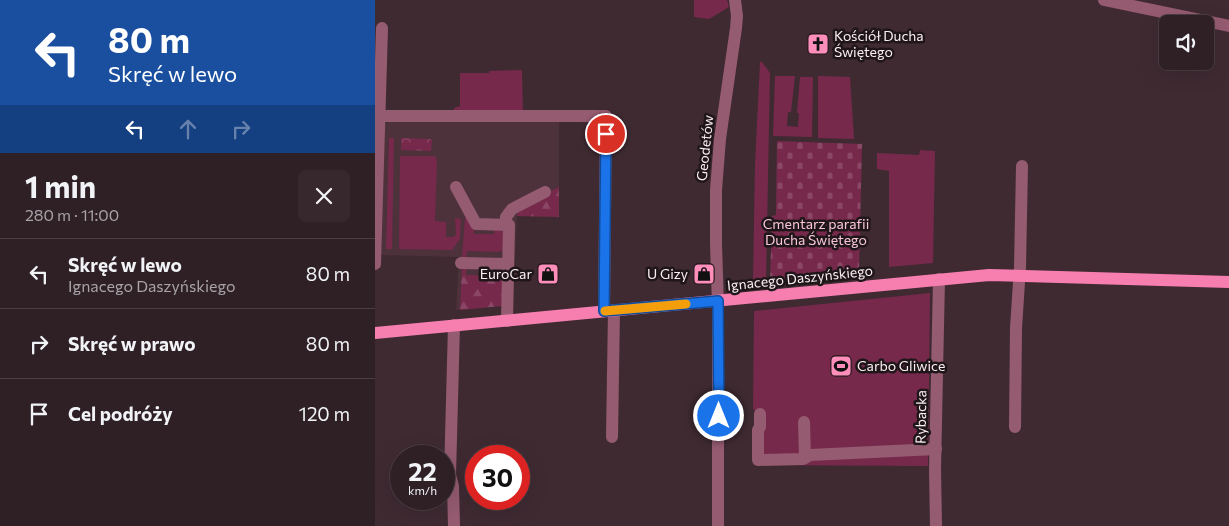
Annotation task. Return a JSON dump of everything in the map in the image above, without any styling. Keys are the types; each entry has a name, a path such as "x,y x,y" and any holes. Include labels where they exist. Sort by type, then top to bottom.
{"main road":[{"name":"Ignacego Daszyńskiego","path":"375,333 989,275 1229,282"}],"street":[{"name":"Geodetów","path":"718,526 716,190 720,139 736,28 735,0"},
{"path":"1104,0 1229,26"},
{"path":"375,264 382,28"},
{"path":"380,116 439,118 606,116 612,437"},
{"path":"1015,427 1016,328 1022,166"},
{"path":"457,187 476,224 509,225 507,320"},
{"path":"505,225 506,217 512,209 545,192"},
{"path":"461,263 507,264"},
{"name":"Rybacka","path":"936,526 939,279"},
{"path":"453,526 453,486 450,475 454,325"},
{"path":"760,414 758,460 805,458 810,455 828,453 936,449"},
{"path":"804,422 805,458"}],"shaded area":[{"path":"391,121 559,121 559,217 517,216 513,305 456,310 459,257 379,255 384,124"}],"green space":[{"path":"694,0 727,0 729,7 709,19 694,17"},
{"path":"760,62 770,73 766,281 753,282 755,165"},
{"path":"522,70 523,113 454,111 454,108 460,106 460,73"},
{"path":"775,76 795,76 791,112 788,112 787,126 798,127 799,113 797,113 800,77 813,77 812,137 773,136"},
{"path":"818,76 850,77 854,139 818,138"},
{"path":"389,138 394,138 392,249 386,249"},
{"path":"401,138 430,139 432,140 431,151 401,150"},
{"name":"Cmentarz parafii Ducha Świętego","path":"777,141 862,144 859,272 770,281 772,216 776,215"},
{"path":"920,150 935,151 933,263 889,267 889,171 877,169 877,153 919,155"},
{"path":"400,156 435,156 437,160 435,221 446,222 446,237 454,237 456,234 455,218 461,219 460,239 452,250 399,249"},
{"path":"559,187 559,217 517,216 517,209"},
{"path":"465,217 474,227 474,234 494,234 495,228 504,232 504,250 498,252 467,251 466,259 462,258"},
{"path":"462,268 466,268 466,275 497,276 498,268 503,269 502,306 460,310"},
{"name":"Carbo Gliwice","path":"930,293 928,466 754,465 754,311"}],"slow traffic":[{"path":"605,311 686,304"}],"place":[{"name":"Kościół Ducha Świętego","path":"818,44"},
{"name":"EuroCar","path":"548,274"},
{"name":"U Gizy","path":"704,274"},
{"name":"Carbo Gliwice","path":"841,366"}],"route":[{"path":"606,134 604,311 718,301 719,416"}]}
